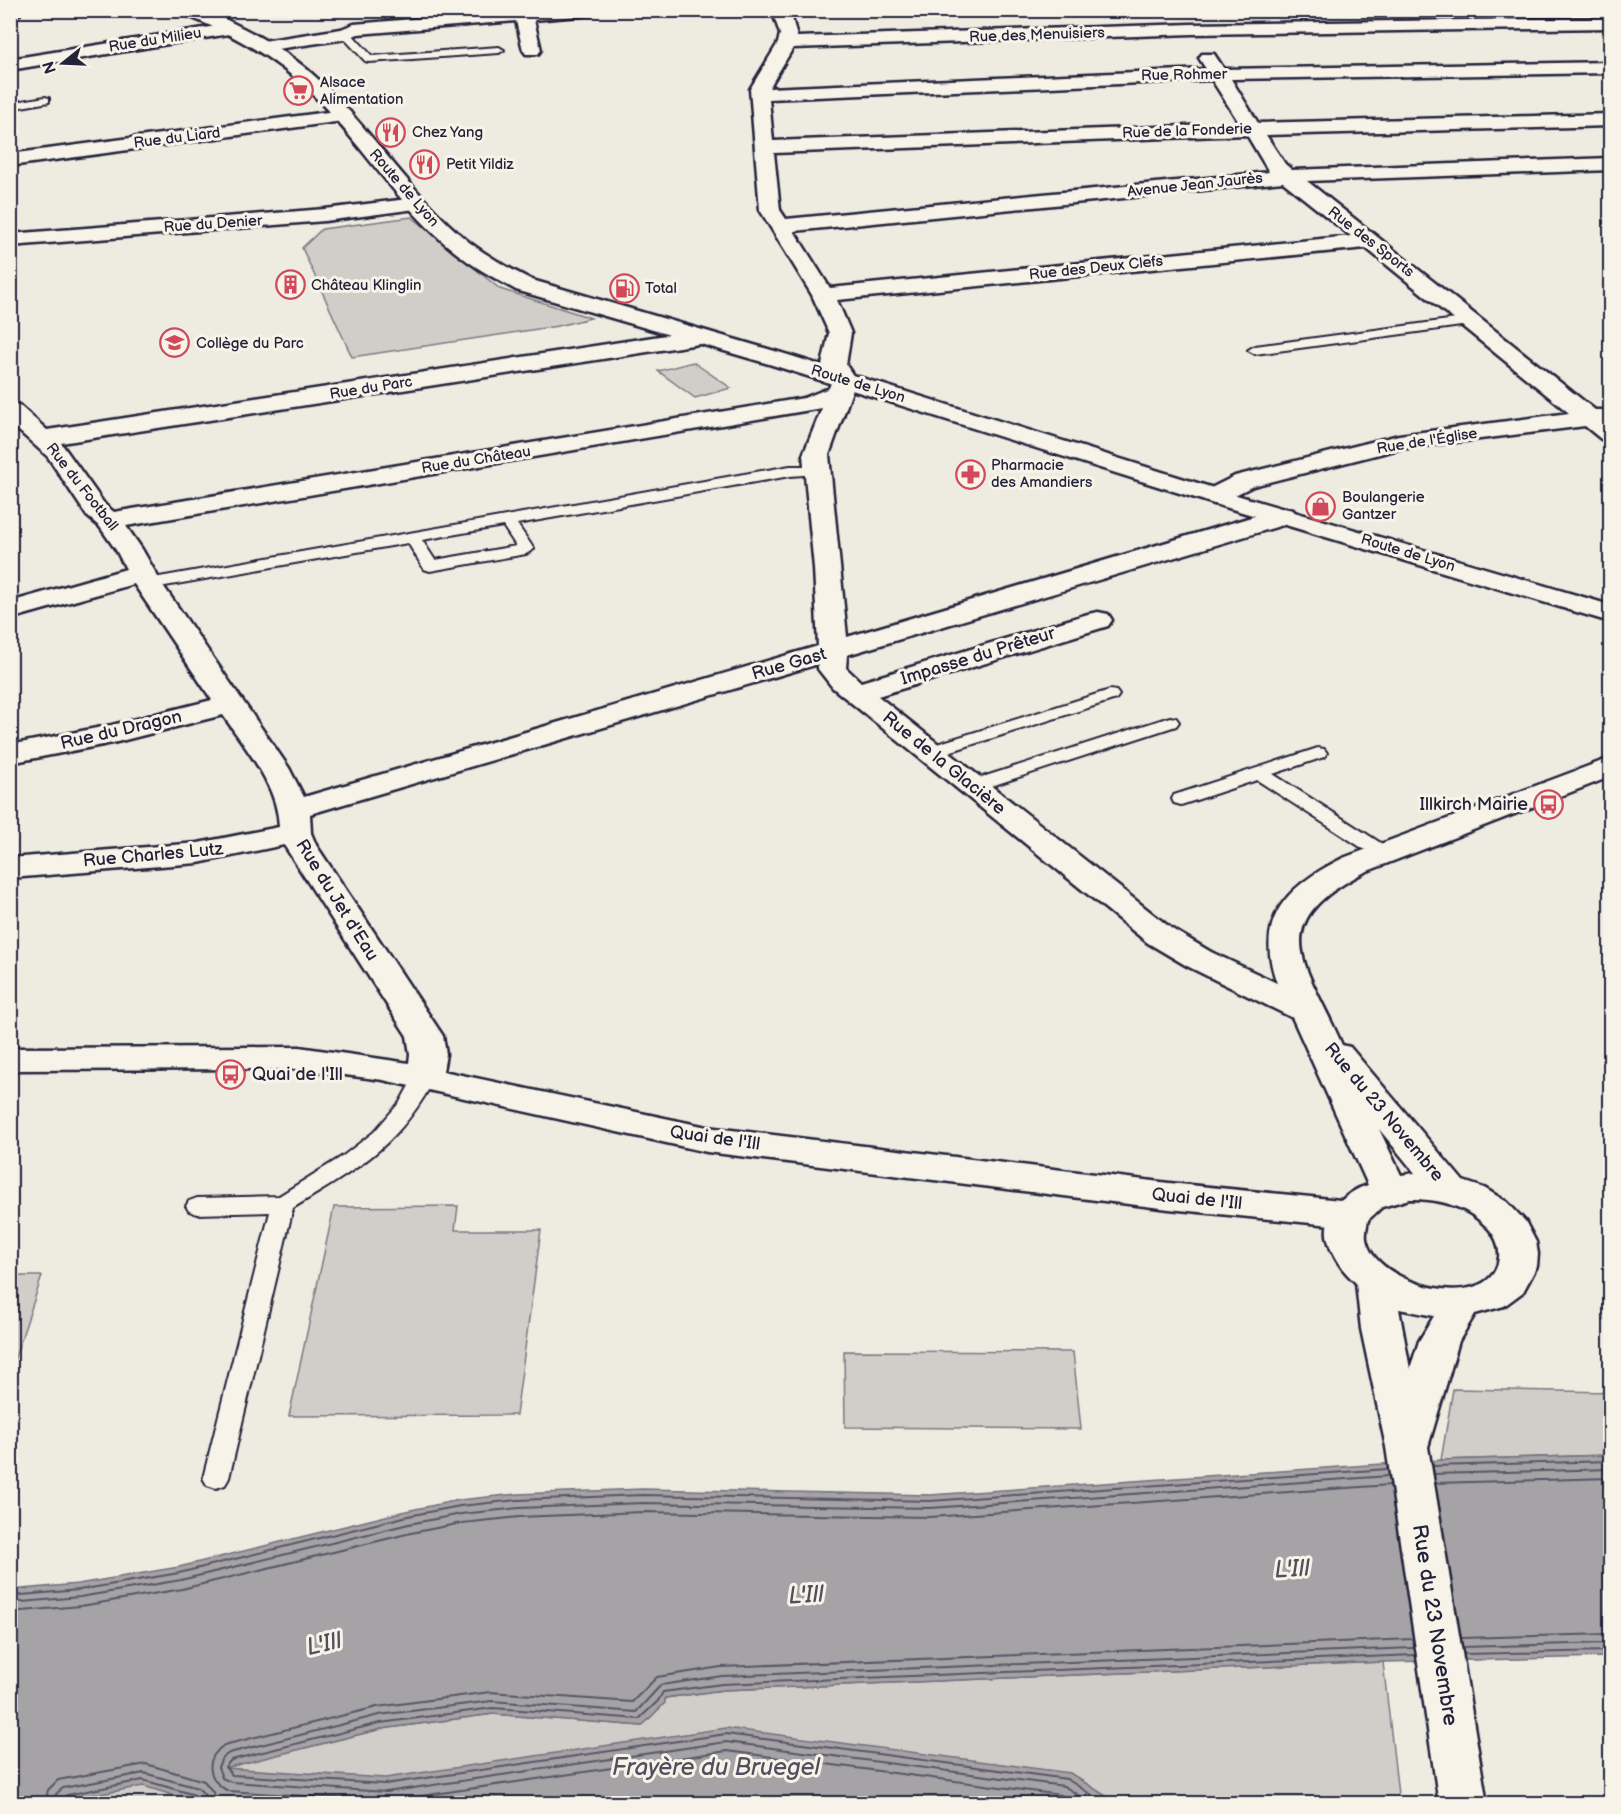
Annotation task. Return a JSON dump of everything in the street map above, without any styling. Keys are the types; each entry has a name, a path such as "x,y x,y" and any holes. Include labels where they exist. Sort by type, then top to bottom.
{"street":[{"path":"263,46 346,34 354,29 591,10"},
{"path":"794,10 781,11 789,34 788,43 759,89 770,210 823,296 840,333 834,365 842,386"},
{"path":"524,15 532,50"},
{"name":"Route de Lyon","path":"211,16 263,46 312,84 343,116 440,230 509,278 572,300 699,337 842,386 1611,614"},
{"name":"Rue du Milieu","path":"10,65 211,16"},
{"name":"Rue des Menuisiers","path":"788,43 1107,25 1192,30 1611,23"},
{"name":"Rue des Sports","path":"1192,30 1277,168 1471,321 1601,417 1611,434"},
{"name":"Rue Rohmer","path":"759,94 1217,74 1445,68 1611,67"},
{"name":"Rue du Liard","path":"10,160 343,116"},
{"name":"Rue de la Fonderie","path":"764,147 1253,129 1611,120"},
{"name":"Avenue Jean Jaurès","path":"781,226 1287,176 1611,164"},
{"name":"Rue du Denier","path":"10,240 325,215 416,204"},
{"name":"Rue des Deux Clefs","path":"823,296 1370,241"},
{"name":"Rue du Parc","path":"43,438 699,337"},
{"name":"Rue du Château","path":"109,521 809,404 842,386"},
{"name":"Rue de la Glacière","path":"842,386 816,455 828,568 833,636 832,669 843,682 1138,919 1181,950 1313,1023"},
{"name":"Rue du Football","path":"10,410 43,438 65,461 96,510 109,521 129,549 145,579"},
{"name":"Rue de l'Église","path":"1214,496 1244,481 1399,442 1601,417"},
{"name":"Rue Gast","path":"294,821 345,796 1284,516"},
{"path":"10,611 145,579"},
{"name":"Rue du Jet d'Eau","path":"145,579 274,768 294,821 300,845 424,1036 428,1054 424,1078"},
{"name":"Impasse du Prêteur","path":"857,693 1098,620"},
{"name":"Rue du Dragon","path":"10,754 113,734 230,704"},
{"name":"Rue du 23 Novembre","path":"1389,1189 1350,1110 1288,967 1286,942 1290,920 1302,900 1320,884 1354,865 1611,767"},
{"name":"Rue Charles Lutz","path":"10,868 198,853 294,821"},
{"name":"Rue du 23 Novembre","path":"1313,1023 1449,1189"},
{"name":"Quai de l'Ill","path":"10,1059 299,1058 349,1063 673,1134 723,1142 840,1154 1098,1188 1351,1214"},
{"path":"1428,1186 1449,1189 1472,1197 1495,1212 1511,1229 1519,1249 1518,1268 1507,1285 1488,1298 1461,1304 1433,1303 1405,1296 1376,1282 1361,1268 1349,1250 1345,1232 1351,1214 1361,1202 1376,1193 1389,1189 1428,1186"},
{"name":"Rue du 23 Novembre","path":"1376,1282 1380,1329 1407,1447 1463,1803"},
{"name":"Rue du 23 Novembre","path":"1407,1447 1439,1341 1461,1304"}],"lane":[{"path":"346,34 369,59 499,50"},
{"path":"10,106 45,100"},
{"path":"1255,350 1471,321"},
{"path":"145,579 413,538 790,471 817,470"},
{"path":"413,538 430,566 526,549 508,522"},
{"path":"930,752 1110,695"},
{"path":"973,786 1170,722"},
{"path":"1181,799 1318,753"},
{"path":"1259,773 1383,853"},
{"path":"198,1206 284,1204 358,1158 387,1132 408,1107 424,1078"},
{"path":"216,1478 284,1204"}],"shaded area":[{"path":"412,217 500,289 591,318 558,326 352,357 302,248 322,229"},
{"path":"693,362 731,388 695,398 658,371"},
{"path":"458,1206 455,1230 541,1230 516,1415 289,1416 334,1207"},
{"path":"10,1276 42,1276 11,1370"},
{"path":"844,1351 1073,1352 1081,1429 845,1427"},
{"path":"1453,1389 1610,1392 1610,1455 1441,1460"},
{"path":"1383,1662 1399,1803 53,1804 223,1768 382,1729 493,1714 642,1726 665,1698 723,1690"}],"water":[{"path":"1610,1455 1610,1657 1383,1662 723,1690 665,1698 665,1703 642,1726 493,1714 381,1729 225,1768 385,1778 726,1728 1070,1773 1117,1803 202,1804 143,1786 53,1803 11,1804 11,1590 78,1584 179,1567 406,1511 459,1500 518,1494 642,1489 930,1495 1441,1460"}],"place":[{"name":"Alsace Alimentation","path":"299,91"},
{"name":"Chez Yang","path":"391,132"},
{"name":"Petit Yildiz","path":"425,164"},
{"name":"Château Klinglin","path":"290,285"},
{"name":"Total","path":"624,288"},
{"name":"Collège du Parc","path":"175,343"},
{"name":"Pharmacie des Amandiers","path":"970,474"},
{"name":"Boulangerie Gantzer","path":"1321,506"},
{"name":"Illkirch Mairie","path":"1549,804"},
{"name":"Quai de l'Ill","path":"231,1074"}],"water label":[{"name":"L'Ill","path":"1292,1569"},
{"name":"L'Ill","path":"806,1595"},
{"name":"L'Ill","path":"324,1644"},
{"name":"Frayère du Bruegel","path":"716,1767"}]}
